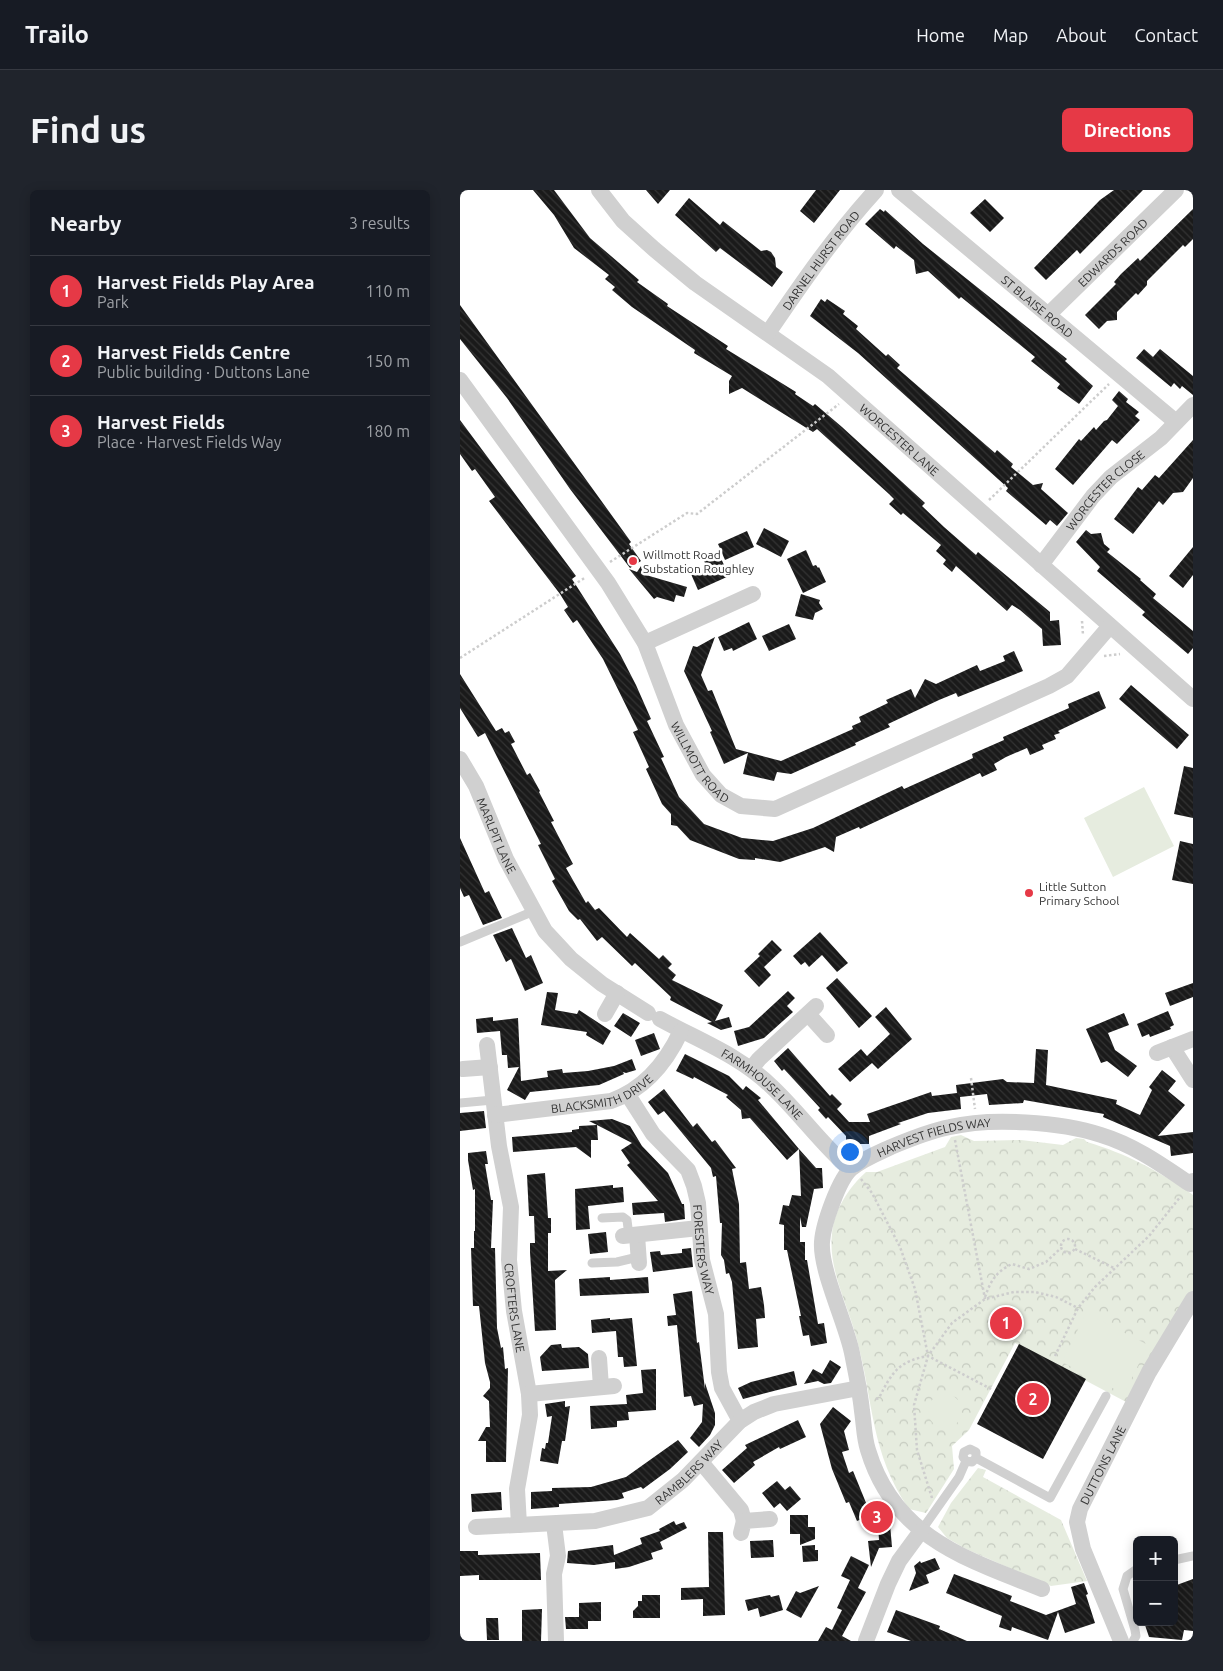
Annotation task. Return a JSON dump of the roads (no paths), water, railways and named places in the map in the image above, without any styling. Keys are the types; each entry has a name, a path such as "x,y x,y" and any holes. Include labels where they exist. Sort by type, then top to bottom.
{"street":[{"name":"WORCESTER LANE","path":"599,190 623,221 654,249 695,283 828,376 1193,699"},
{"name":"DARNEL HURST ROAD","path":"768,333 814,265 847,221 876,190"},
{"name":"ST BLAISE ROAD","path":"899,190 1176,422"},
{"name":"EDWARDS ROAD","path":"1048,314 1176,190"},
{"name":"WILLMOTT ROAD","path":"460,380 598,569 646,644 676,725 703,775 721,795 741,806 775,810 1049,686 1072,670 1110,626"},
{"name":"WORCESTER CLOSE","path":"1040,565 1093,496 1111,477 1161,438 1193,404"},
{"path":"646,644 753,594"},
{"name":"MARLPIT LANE","path":"460,759 476,786 506,859 545,931 571,959 617,993 654,1016"},
{"path":"605,1014 617,993"},
{"path":"751,1069 812,1010 827,1035"},
{"name":"FARMHOUSE LANE","path":"654,1016 730,1054 751,1069 772,1086 836,1157 850,1169"},
{"name":"BLACKSMITH DRIVE","path":"494,1102 611,1101 628,1095 656,1071 673,1049 681,1031"},
{"path":"1193,1039 1165,1050 1193,1080"},
{"name":"CROFTERS LANE","path":"487,1044 494,1102 511,1207 509,1260 512,1294 529,1394 530,1415 517,1489 519,1525"},
{"path":"463,1069 490,1067"},
{"name":"FORESTERS WAY","path":"628,1095 653,1134 688,1170 698,1203 702,1260 716,1314 719,1372 722,1388 740,1421"},
{"name":"HARVEST FIELDS WAY","path":"850,1169 887,1149 919,1135 952,1126 1010,1122 1075,1128 1101,1135 1130,1146 1192,1184"},
{"path":"850,1169 832,1202 822,1243 824,1260 849,1336 867,1448 875,1470 890,1497 921,1531 954,1552 1024,1589 1042,1589"},
{"path":"639,1260 630,1236 699,1228"},
{"name":"DUTTONS LANE","path":"1131,1641 1083,1549 1077,1522 1084,1502 1149,1372 1193,1299"},
{"path":"529,1394 607,1386 599,1358"},
{"name":"RAMBLERS WAY","path":"476,1527 554,1524 608,1519 648,1508 665,1496 740,1421 754,1412 774,1404 860,1395"},
{"path":"700,1462 741,1510 743,1527 770,1520"},
{"path":"554,1524 558,1556 554,1574 556,1641"},
{"path":"866,1641 891,1576 899,1561 921,1531"}],"lane":[{"path":"460,942 534,911"},
{"path":"460,1104 494,1102"},
{"path":"602,1218 623,1217 627,1220 630,1236"},
{"path":"592,1263 639,1260"},
{"path":"921,1531 940,1507 959,1476 966,1461 963,1457 964,1452 970,1449 976,1452 976,1458 1050,1498 1106,1396"},
{"path":"1178,1559 1193,1556"},
{"path":"1131,1641 1135,1630 1123,1589 1126,1576 1133,1572"}],"place":[{"name":"Willmott Road Substation Roughley","path":"633,561"},
{"name":"Little Sutton Primary School","path":"1029,893"},
{"name":"Harvest Fields Play Area","path":"1006,1323"},
{"name":"Harvest Fields Centre","path":"1033,1399"},
{"name":"Harvest Fields","path":"877,1517"}]}
